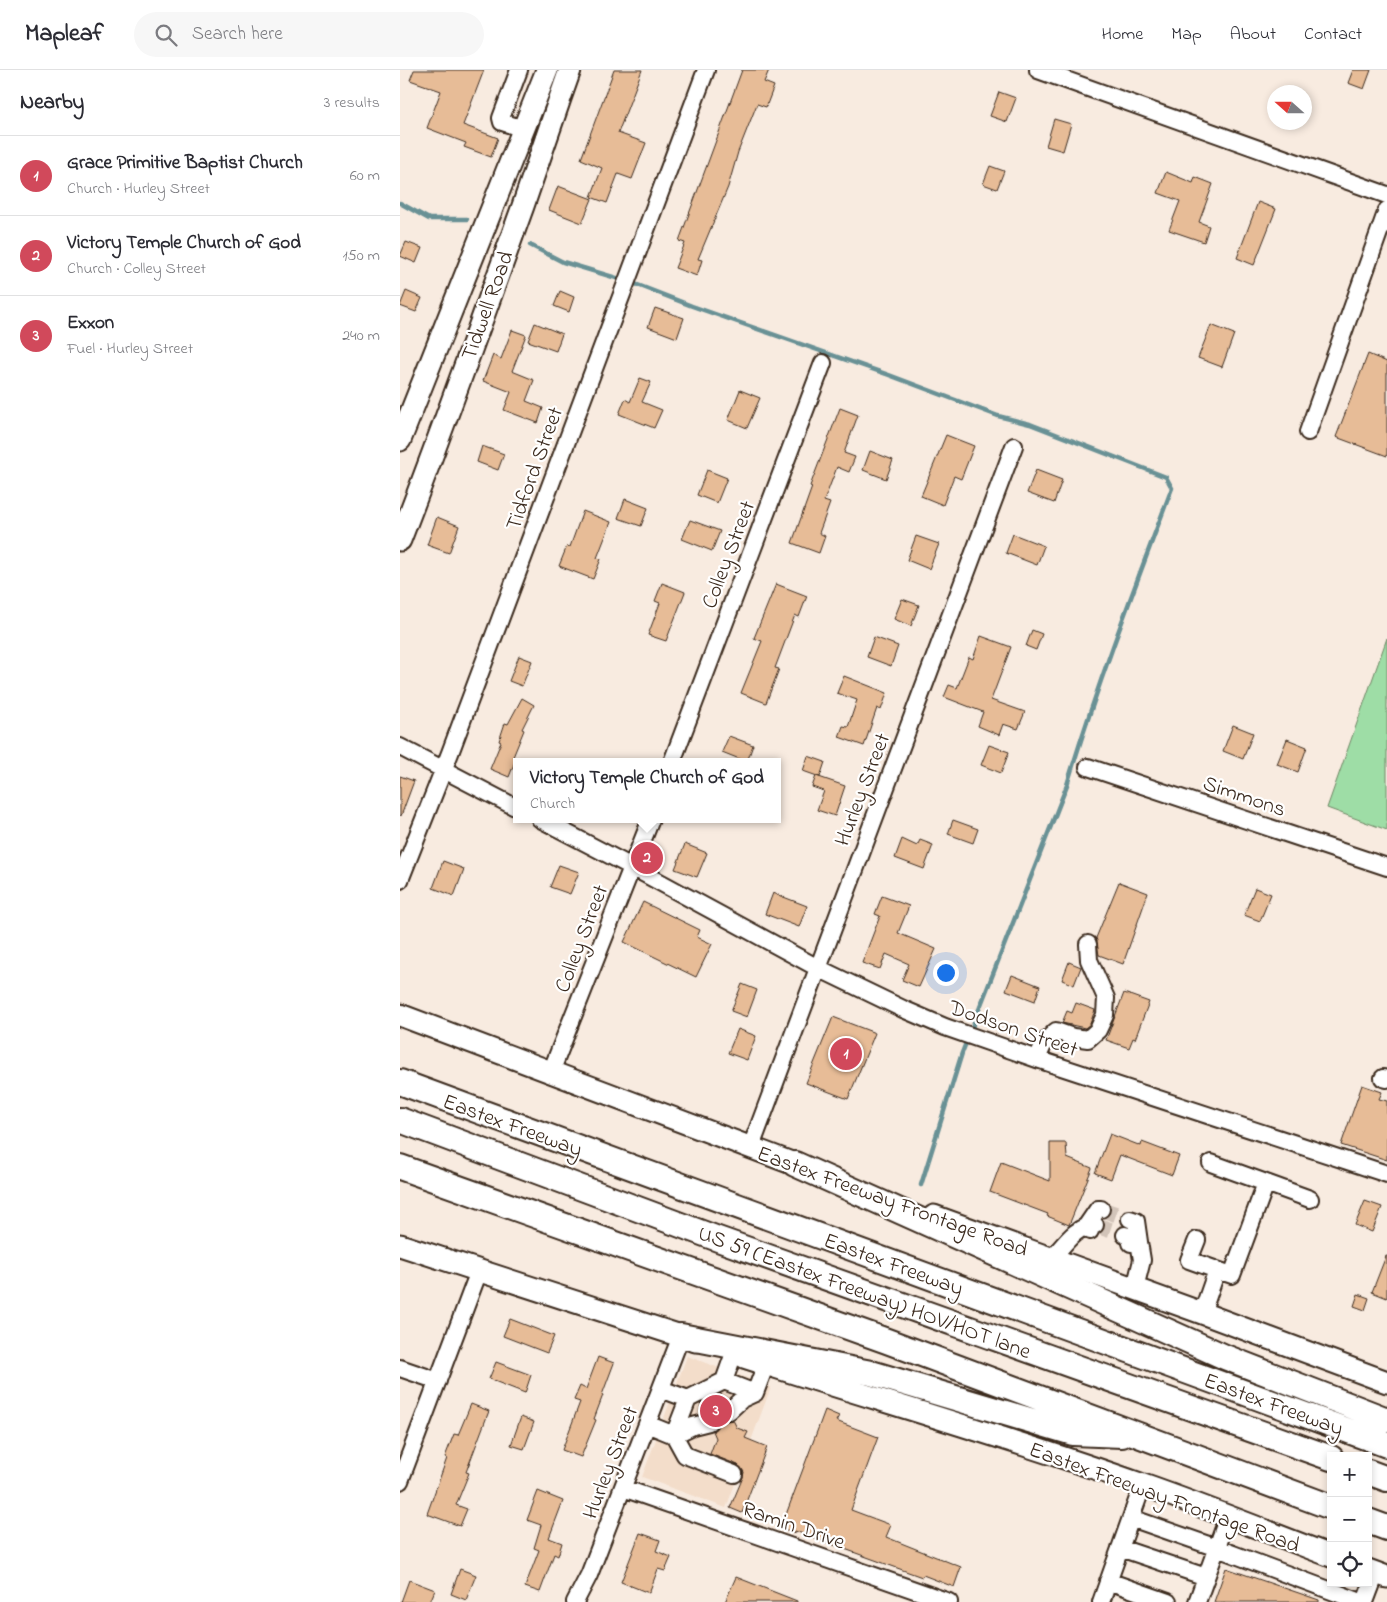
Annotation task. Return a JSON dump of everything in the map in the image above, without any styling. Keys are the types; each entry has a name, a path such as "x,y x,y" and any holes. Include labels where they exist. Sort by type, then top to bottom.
{"highway":[{"name":"Eastex Freeway","path":"400,1082 1387,1445"},
{"name":"US 59 (Eastex Freeway) HOV/HOT lane","path":"400,1120 728,1242 1327,1457"},
{"name":"Eastex Freeway","path":"400,1128 564,1181"},
{"path":"795,1164 1225,1357 1387,1420"},
{"path":"400,1167 887,1341 1327,1506"},
{"path":"681,1336 871,1373 1073,1434 1138,1435"},
{"path":"1372,1473 1387,1479"},
{"path":"1372,1522 1387,1528"}],"main road":[{"name":"Tidwell Road","path":"400,440 546,70"},
{"name":"Tidwell Road","path":"400,540 405,512 523,204 570,70"},
{"path":"524,129 545,137"},
{"name":"Eastex Freeway Frontage Road","path":"400,1015 921,1212 1135,1288 1387,1382"},
{"name":"Eastex Freeway Frontage Road","path":"400,1244 479,1272 1143,1484 1327,1554"}],"street":[{"path":"519,70 501,118 502,122 524,129"},
{"name":"Tidford Street","path":"400,880 706,70"},
{"path":"1038,70 1387,195"},
{"path":"1308,432 1387,210"},
{"name":"Colley Street","path":"674,758 823,363"},
{"name":"Hurley Street","path":"750,1147 1014,446"},
{"path":"400,747 513,806"},
{"name":"Simmons","path":"1088,767 1387,867"},
{"name":"Dodson Street","path":"548,823 818,968 903,1009 982,1041 1387,1174"},
{"name":"Colley Street","path":"551,1072 649,823"},
{"path":"1037,1059 1044,1043 1056,1031 1073,1037 1088,1039 1098,1030 1105,1014 1106,998 1089,960 1088,944"},
{"path":"1211,1164 1310,1199"},
{"path":"1197,1240 1189,1260 1232,1275 1266,1183"},
{"path":"1130,1219 1136,1221 1129,1241 1142,1260 1135,1288"},
{"path":"1052,1258 1080,1229 1094,1224"},
{"path":"1202,1313 1217,1270"},
{"path":"400,1482 405,1452 438,1381 479,1272"},
{"name":"Hurley Street","path":"575,1602 589,1575 681,1336"},
{"path":"674,1435 688,1399 724,1381 734,1353"},
{"path":"726,1405 748,1396 766,1364"},
{"path":"400,1368 438,1381"},
{"path":"724,1381 748,1396"},
{"path":"660,1389 688,1399"},
{"path":"674,1435 702,1419"},
{"path":"647,1424 674,1435 685,1455 734,1474"},
{"path":"1101,1602 1143,1484"},
{"name":"Ramin Drive","path":"623,1488 950,1602"},
{"path":"1197,1602 1228,1517"},
{"path":"1131,1518 1363,1602 1377,1573"},
{"path":"1120,1548 1206,1577"},
{"path":"1108,1581 1168,1602"}],"shaded area":[{"path":"687,1356 771,1387 726,1508 642,1477"}],"green space":[{"path":"1387,638 1387,830 1327,808"}],"building":[{"path":"414,70 484,70 463,125 498,138 491,157 464,147 466,143 427,128 441,91 410,80"},
{"path":"614,70 642,70 618,133 646,143 632,179 618,174 607,203 591,197 602,168 581,159"},
{"path":"742,70 769,70 764,82 774,86 766,107 757,104 738,152 728,187 698,259 702,260 697,276 675,268 685,243 679,241"},
{"path":"1353,70 1371,70 1364,89 1348,83"},
{"path":"999,92 1016,98 1007,122 990,116"},
{"path":"1054,119 1071,124 1063,151 1046,146"},
{"path":"990,166 1004,171 997,189 983,184"},
{"path":"1166,172 1193,183 1195,177 1213,184 1199,222 1209,226 1204,242 1169,230 1180,201 1158,193"},
{"path":"558,186 592,199 582,223 549,210"},
{"path":"1258,202 1276,209 1254,265 1237,258"},
{"path":"406,242 422,248 416,263 400,256"},
{"path":"406,291 422,298 416,312 400,306"},
{"path":"560,291 574,297 569,312 554,306"},
{"path":"655,308 684,318 677,338 648,327"},
{"path":"535,323 562,334 556,351 528,341"},
{"path":"1211,325 1234,334 1222,367 1198,358"},
{"path":"512,330 526,335 512,371 534,380 526,401 543,408 538,423 504,410 511,392 483,381 493,355 501,359"},
{"path":"1368,354 1387,362 1387,456 1336,437"},
{"path":"640,378 651,382 642,402 662,410 654,428 619,414 625,399 630,402"},
{"path":"740,390 760,398 747,428 728,420"},
{"path":"840,408 858,415 844,453 855,457 849,472 837,467 824,501 830,503 819,533 825,536 819,553 792,543 812,487 810,486"},
{"path":"946,435 974,446 961,479 954,476 943,505 921,496"},
{"path":"482,446 504,454 498,470 477,462"},
{"path":"870,451 893,460 886,479 863,470"},
{"path":"707,470 727,478 717,503 697,495"},
{"path":"1036,470 1062,480 1054,503 1027,493"},
{"path":"625,499 648,508 641,526 618,518"},
{"path":"583,511 611,522 597,558 601,559 593,579 559,566 567,546 570,547"},
{"path":"437,517 459,526 449,553 427,545"},
{"path":"690,520 720,531 712,551 682,539"},
{"path":"1013,534 1044,546 1037,565 1006,553"},
{"path":"916,536 939,544 929,569 907,560"},
{"path":"662,583 685,592 666,641 648,635 660,603 655,601"},
{"path":"776,584 807,596 799,617 795,615 775,668 779,669 766,703 741,693 762,641 754,638"},
{"path":"902,599 919,605 911,626 894,619"},
{"path":"1032,630 1042,634 1036,650 1026,646"},
{"path":"981,636 1011,647 991,700 1025,712 1018,729 1003,724 999,735 978,726 983,712 944,697 949,685 957,688 969,657 973,659"},
{"path":"874,637 898,646 891,666 867,657"},
{"path":"519,656 532,661 522,686 509,681"},
{"path":"844,676 887,693 881,710 877,708 864,746 839,737 843,726 848,727 857,700 837,693"},
{"path":"522,698 534,705 522,729 524,730 513,757 513,767 509,777 490,769 501,742 499,741 505,723 508,724"},
{"path":"1233,725 1253,733 1243,759 1223,751"},
{"path":"729,736 753,745 748,758 737,758 722,752"},
{"path":"1287,739 1307,747 1298,772 1277,764"},
{"path":"989,745 1009,752 1001,773 981,765"},
{"path":"808,756 825,762 820,777 803,771"},
{"path":"400,776 414,781 401,816 400,815"},
{"path":"816,776 845,786 835,816 817,810 824,791 812,787"},
{"path":"953,820 978,829 973,843 948,834"},
{"path":"902,839 917,846 920,840 933,845 924,869 895,858"},
{"path":"685,844 707,853 697,877 675,869"},
{"path":"443,861 464,869 454,896 433,888"},
{"path":"559,865 579,872 570,894 550,887"},
{"path":"1119,882 1148,893 1123,964 1099,955 1096,938"},
{"path":"1255,888 1271,894 1260,921 1244,915"},
{"path":"773,893 807,906 799,927 765,914"},
{"path":"882,896 909,906 898,933 936,949 919,987 902,980 909,964 886,954 880,969 862,963 880,916 875,914"},
{"path":"643,902 700,930 697,937 712,944 696,977 624,942"},
{"path":"1069,962 1081,967 1074,985 1062,980"},
{"path":"1012,975 1040,986 1035,1001 1006,990"},
{"path":"742,984 757,990 747,1017 731,1011"},
{"path":"1124,993 1149,1002 1135,1039 1133,1038 1129,1048 1106,1040"},
{"path":"1076,1003 1095,1010 1090,1024 1085,1028 1062,1023 1067,1011 1072,1013"},
{"path":"833,1017 875,1033 848,1099 806,1083"},
{"path":"738,1029 756,1036 747,1060 728,1053"},
{"path":"1362,1085 1382,1092 1379,1099 1387,1101 1387,1160 1341,1145"},
{"path":"1110,1134 1141,1146 1142,1142 1179,1156 1172,1175 1120,1155 1111,1179 1095,1173"},
{"path":"1050,1143 1066,1143 1067,1158 1092,1168 1069,1225 1047,1216 1048,1214 990,1192 1001,1162 1050,1181"},
{"path":"1365,1201 1382,1207 1372,1232 1355,1225"},
{"path":"1387,1256 1387,1298 1372,1292"},
{"path":"1358,1294 1369,1298 1365,1310 1354,1306"},
{"path":"510,1319 554,1336 547,1353 503,1336"},
{"path":"598,1357 614,1363 594,1419 596,1420 581,1457 562,1450 580,1402 574,1400 580,1386 586,1389"},
{"path":"496,1362 531,1375 525,1393 489,1379"},
{"path":"721,1394 725,1401 719,1409 721,1417 727,1421 733,1420 737,1428 748,1432 745,1438 767,1447 742,1513 730,1508 744,1472 738,1465 710,1454 716,1438 713,1431 718,1425 719,1420 712,1413 704,1413 700,1404"},
{"path":"471,1404 489,1411 466,1472 469,1473 456,1505 467,1509 460,1526 427,1514 454,1434 458,1435"},
{"path":"825,1410 839,1416 836,1421 878,1437 851,1510 891,1525 886,1537 961,1567 954,1587 795,1531 795,1533 781,1528"},
{"path":"521,1417 534,1422 524,1449 511,1445"},
{"path":"538,1491 563,1501 549,1538 562,1543 558,1556 554,1554 540,1592 525,1587 539,1550 534,1548 541,1525 527,1520"},
{"path":"640,1533 660,1540 656,1551 671,1557 665,1571 658,1569 649,1593 621,1582"},
{"path":"1226,1568 1319,1600 1319,1602 1214,1602"},
{"path":"460,1569 476,1575 466,1600 451,1594"},
{"path":"736,1577 797,1601 797,1602 725,1602"},
{"path":"409,1580 435,1590 430,1602 401,1602"}],"waterway":[{"path":"400,203 429,219 467,219"},
{"path":"530,245 563,262 623,280"},
{"path":"630,282 998,416 1030,424 1166,477 1172,488 1130,599 1067,785 962,1053 921,1185"}],"tunnel":[{"path":"1101,1209 1130,1219"},
{"path":"1095,1225 1125,1235"},
{"path":"703,1410 724,1399"},
{"path":"709,1422 729,1411"}],"place":[{"name":"Victory Temple Church of God","path":"647,858"},
{"name":"Grace Primitive Baptist Church","path":"846,1054"},
{"name":"Exxon","path":"716,1411"}]}
